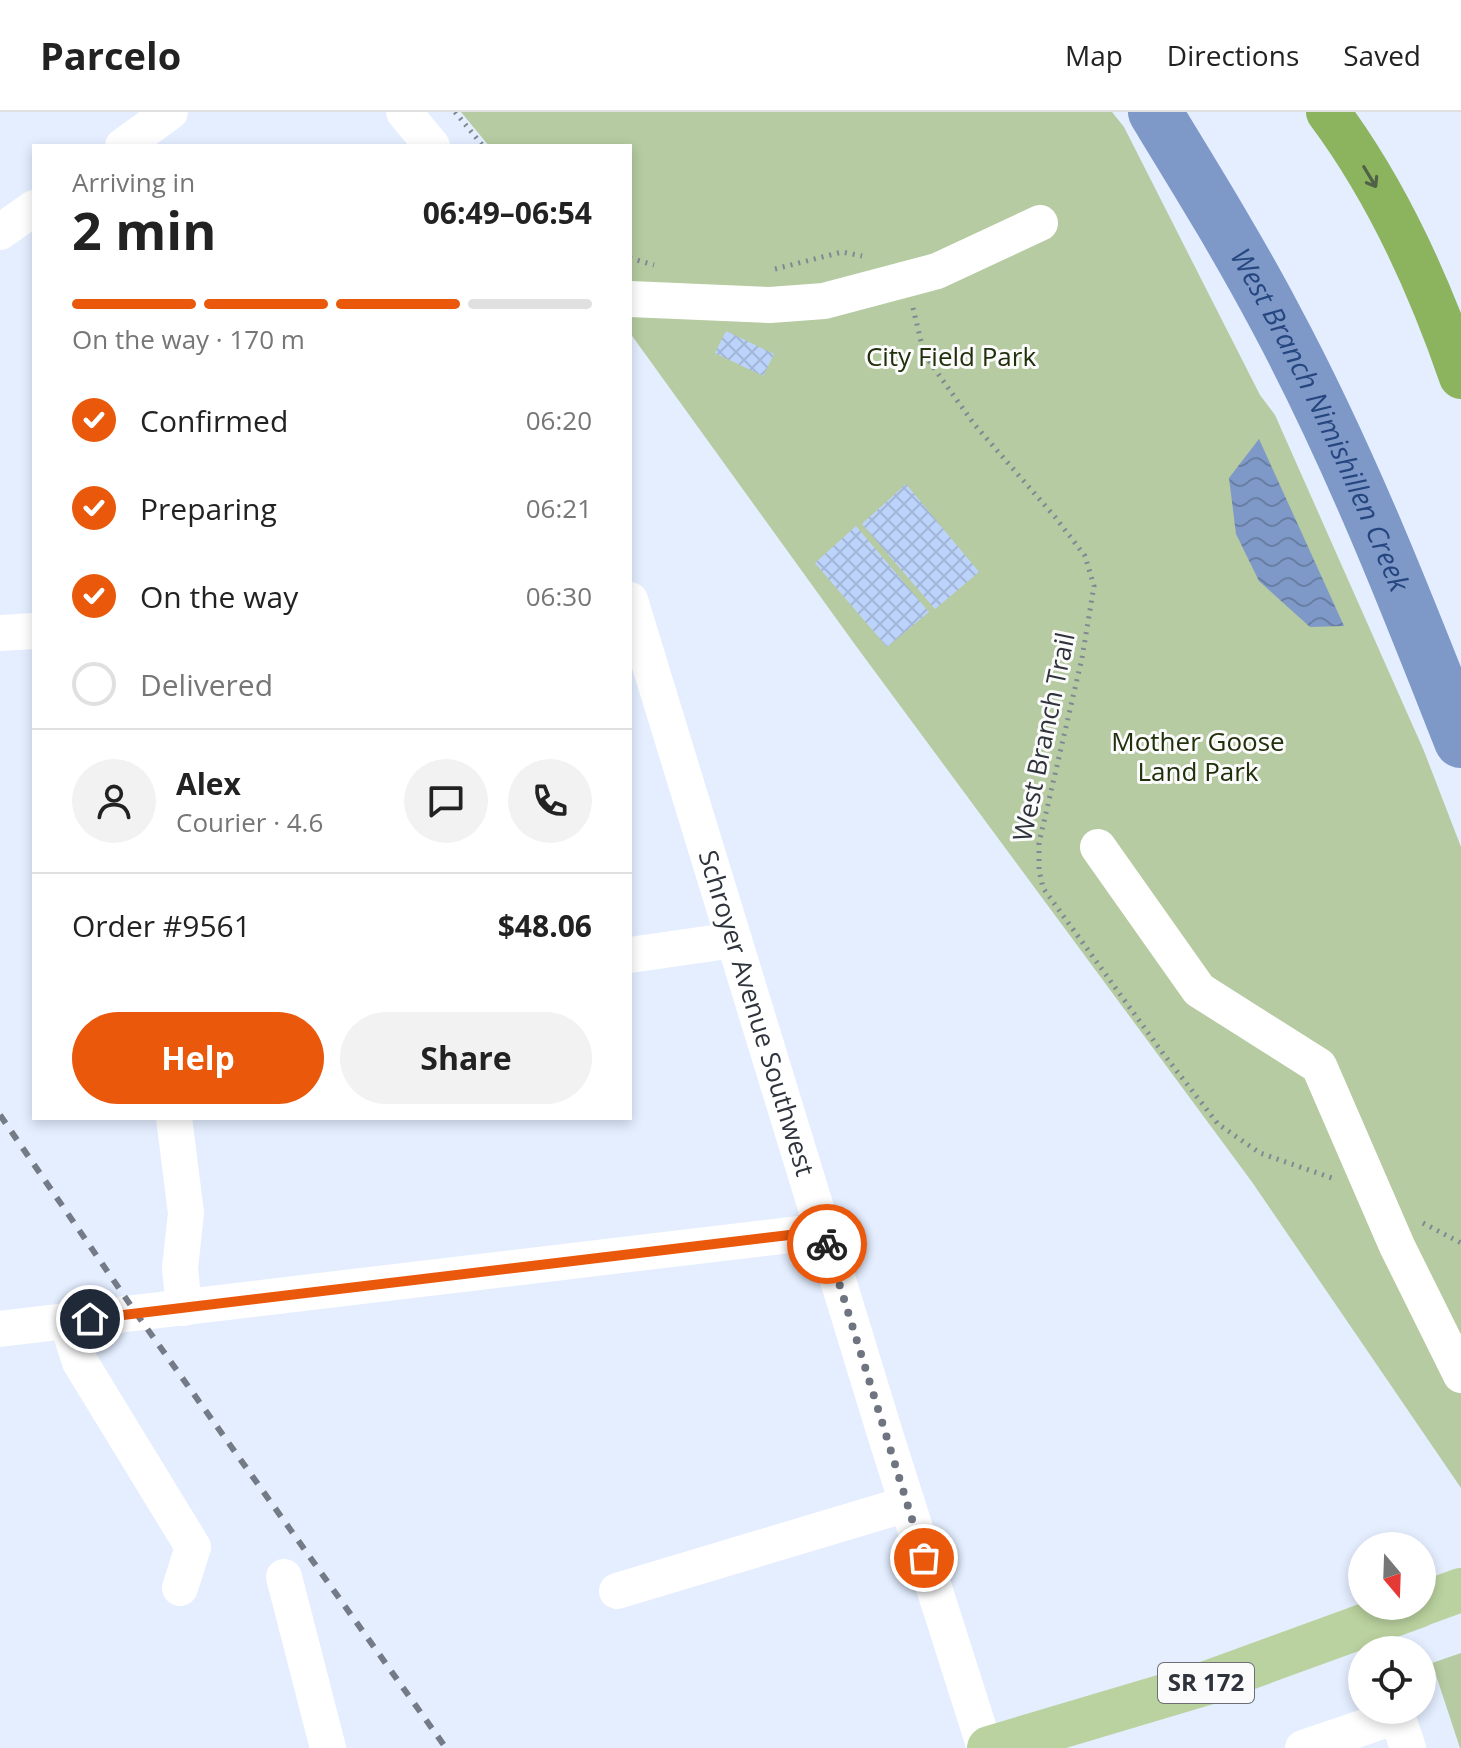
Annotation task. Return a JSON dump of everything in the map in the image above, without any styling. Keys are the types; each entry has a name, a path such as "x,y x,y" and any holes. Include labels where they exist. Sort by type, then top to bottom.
{"highway":[{"path":"1328,112 1377,188 1418,266 1461,377"}],"main road":[{"name":"SR 172","path":"1436,1599 1461,1590"},
{"name":"SR 172","path":"1000,1746 1204,1684 1379,1620"}],"street":[{"path":"126,144 170,112"},
{"path":"404,112 430,144"},
{"path":"0,232 32,209"},
{"path":"632,299 770,305 824,301 937,271 1040,223"},
{"name":"Schroyer Avenue Southwest","path":"632,607 907,1504 1000,1746"},
{"path":"0,633 32,631"},
{"path":"1098,847 1199,990 1319,1066 1376,1196 1461,1375"},
{"path":"632,955 734,940"},
{"path":"174,1120 186,1213 180,1268 184,1308"},
{"path":"0,1329 823,1231"},
{"path":"67,1321 80,1362 193,1547 180,1588"},
{"path":"617,1591 907,1504"},
{"path":"284,1577 328,1748"},
{"path":"1303,1748 1391,1718 1400,1724 1408,1748"}],"path":[{"path":"455,112 481,144"},
{"path":"771,270 842,252 880,260 902,281"},
{"name":"West Branch Trail","path":"902,281 919,325 924,354 974,424 1085,556 1094,586 1082,658 1039,843 1043,888 1218,1124 1260,1153 1376,1196 1461,1243"}],"green space":[{"path":"461,112 1112,112 1124,127 1260,395 1275,415 1424,751 1461,847 1461,1488 1252,1182 856,646 632,336 632,144 487,144"},
{"path":"1461,1653 1461,1748 1436,1675 1436,1662"}],"water":[{"path":"1259,439 1344,626 1310,627 1259,581 1236,534 1229,478"}],"building":[{"path":"726,331 774,354 763,376 715,353"},
{"path":"906,484 979,572 935,609 862,524"},
{"path":"856,526 929,612 887,647 815,563"}],"waterway":[{"name":"West Branch Nimishillen Creek","path":"1155,112 1246,265 1302,368 1374,526 1461,741"}],"railway":[{"path":"0,1115 136,1313 446,1748"}],"way so far":[{"path":"827,1244 924,1558"}],"route":[{"path":"90,1319 823,1231 827,1244"}],"park label":[{"name":"City Field Park","path":"951,357"},
{"name":"Mother Goose Land Park","path":"1198,757"}]}
